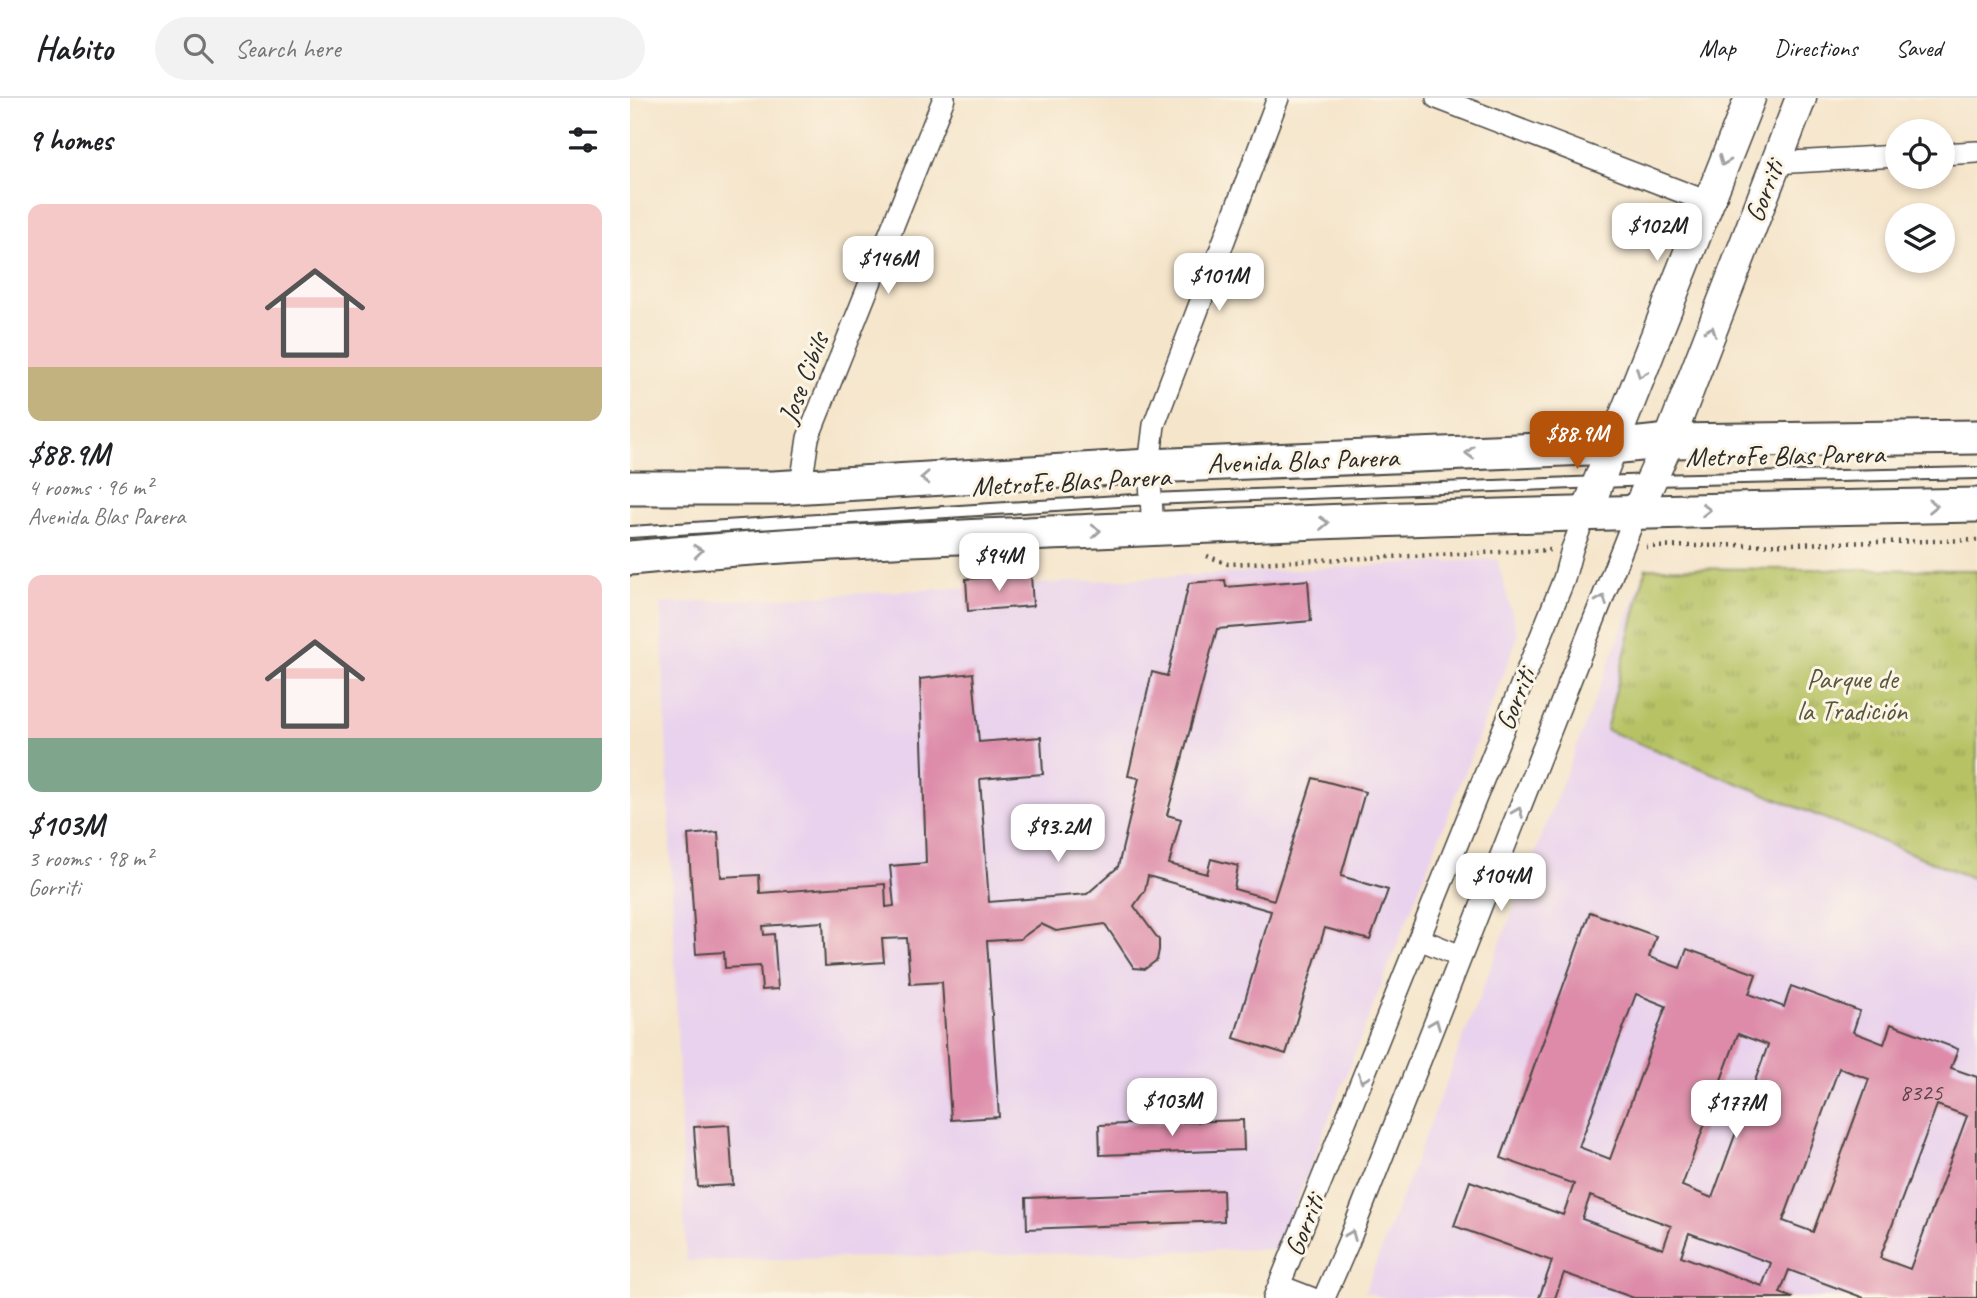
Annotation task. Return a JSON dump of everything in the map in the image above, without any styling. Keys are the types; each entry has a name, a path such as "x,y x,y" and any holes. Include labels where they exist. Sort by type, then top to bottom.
{"main road":[{"name":"Gorriti","path":"1586,513 1707,202 1751,98"},
{"name":"Gorriti","path":"1637,511 1669,441 1801,98"},
{"name":"Avenida Blas Parera","path":"630,488 773,488 1149,466 1612,447 1669,441 1977,437"},
{"path":"630,558 1152,514 1586,513 1977,505"}],"street":[{"name":"Jose Cibils","path":"801,485 808,438 944,98"},
{"path":"1152,514 1149,466 1154,425 1278,98"},
{"path":"1437,98 1707,202"},
{"path":"1955,153 1977,152"},
{"path":"1775,163 1885,157"},
{"name":"Gorriti","path":"1324,1298 1637,511"},
{"name":"Gorriti","path":"1277,1292 1564,579 1586,513"},
{"path":"1419,939 1461,956"},
{"path":"1277,1292 1311,1298"}],"lane":[{"name":"MetroFe Blas Parera","path":"630,532 1152,514 1600,482 1977,473"}],"path":[{"path":"1623,548 1977,540"},
{"path":"1199,554 1228,564 1572,549"}],"shaded area":[{"path":"1497,559 1518,636 1278,1249 686,1261 661,604"},
{"path":"1646,568 1977,570 1977,1298 1384,1298 1365,1291"}],"green space":[{"name":"Parque de la Tradición","path":"1646,568 1977,570 1977,880 1606,730"}],"building":[{"path":"1031,575 1033,606 968,611 966,579"},
{"path":"1225,580 1226,587 1308,580 1311,621 1217,629 1167,815 1181,819 1169,864 1207,874 1211,859 1238,866 1234,889 1274,900 1313,778 1365,792 1341,876 1388,890 1370,940 1325,928 1286,1054 1234,1038 1271,911 1148,876 1145,890 1134,906 1159,940 1159,950 1157,960 1145,969 1134,968 1105,924 1056,931 1041,924 1020,939 987,941 999,1117 951,1120 942,982 910,984 907,938 882,939 884,962 825,966 823,922 763,926 764,935 774,934 778,989 762,990 760,966 725,968 724,952 696,954 688,835 718,832 721,877 759,875 760,893 885,884 886,907 894,906 890,866 926,863 920,679 973,673 979,742 1041,737 1043,774 980,779 989,902 1087,894 1118,867 1139,778 1128,776 1152,672 1167,676 1189,583"},
{"path":"1590,912 1656,936 1649,957 1680,968 1687,949 1756,974 1749,994 1784,1007 1791,986 1860,1011 1853,1032 1884,1044 1891,1024 1958,1049 1951,1068 1977,1077 1977,1298 1864,1298 1789,1270 1780,1293 1793,1298 1634,1298 1564,1273 1555,1298 1539,1298 1552,1261 1454,1226 1470,1181 1563,1215 1574,1184 1501,1158","holes":["1636,994 1666,1006 1610,1159 1579,1147","1738,1034 1768,1045 1712,1198 1682,1186","1839,1068 1869,1079 1813,1232 1783,1221","1937,1105 1967,1116 1910,1269 1880,1258","1590,1196 1671,1226 1663,1249 1582,1219","1689,1233 1771,1263 1762,1286 1681,1256"]},
{"path":"1243,1120 1244,1150 1100,1155 1099,1125"},
{"path":"729,1125 733,1185 698,1187 694,1127"},
{"path":"1223,1190 1224,1221 1027,1229 1026,1198"}]}
